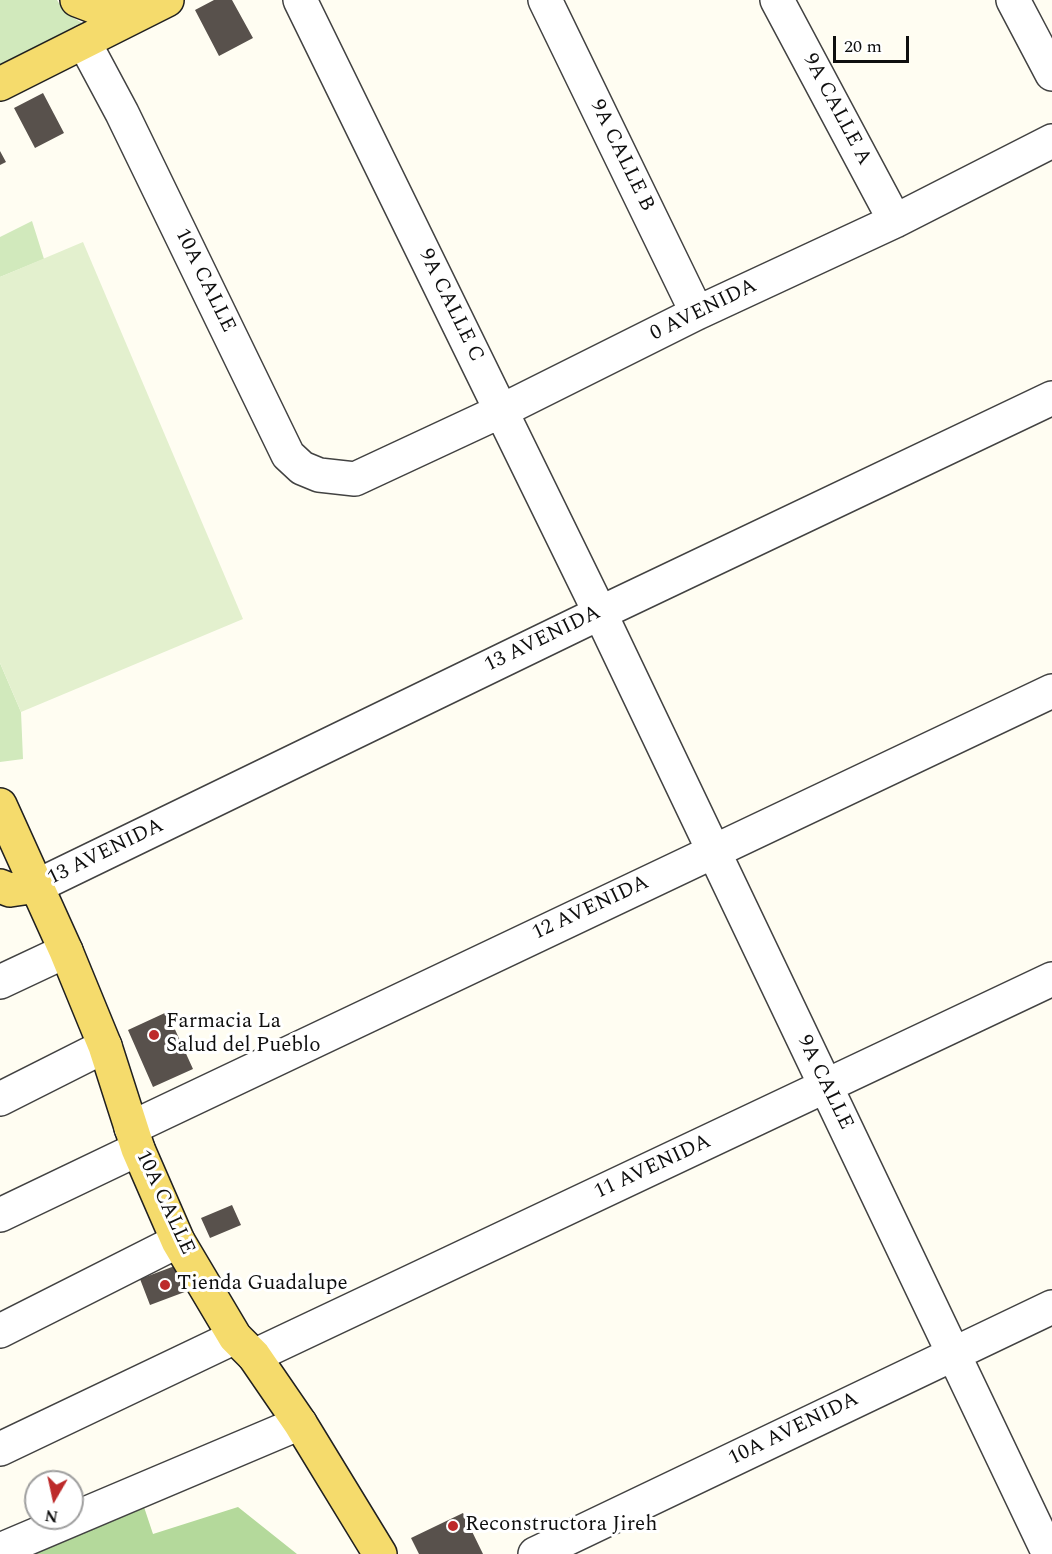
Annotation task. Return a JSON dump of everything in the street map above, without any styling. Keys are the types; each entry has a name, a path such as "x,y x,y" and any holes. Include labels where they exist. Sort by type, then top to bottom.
{"main road":[{"path":"77,0 98,8 159,4"},
{"path":"0,84 159,4"},
{"name":"10A CALLE","path":"0,806 66,951 105,1046 134,1138 178,1241 244,1346 300,1423 380,1554"},
{"path":"0,886 10,890 37,886"}],"street":[{"name":"9A CALLE C","path":"300,0 600,613"},
{"name":"9A CALLE B","path":"545,0 697,313"},
{"name":"9A CALLE A","path":"777,0 895,221"},
{"path":"1013,0 1052,74"},
{"name":"10A CALLE","path":"84,42 122,113 288,455 302,468 319,475 355,479"},
{"name":"0 AVENIDA","path":"355,479 501,411 697,313 895,221 1052,141"},
{"name":"13 AVENIDA","path":"37,886 600,613 1052,399"},
{"name":"9A CALLE","path":"600,613 1049,1554"},
{"name":"12 AVENIDA","path":"0,1215 134,1138 714,852 1052,691"},
{"path":"0,981 66,951"},
{"name":"11 AVENIDA","path":"0,1449 244,1346 826,1086 1052,979"},
{"path":"0,1099 105,1046"},
{"path":"0,1331 178,1241"},
{"name":"10A AVENIDA","path":"535,1554 1052,1307"},
{"path":"0,1550 300,1423"}],"green space":[{"path":"0,0 57,0 65,13 84,24 0,66"},
{"path":"32,221 44,259 0,277 0,237"},
{"path":"83,242 243,619 21,712 0,663 0,277"},
{"path":"0,663 21,712 23,759 0,762"},
{"path":"139,1492 153,1534 238,1507 297,1554 0,1554 54,1530 84,1530 84,1517"}],"building":[{"path":"214,0 232,0 253,38 219,56 195,10"},
{"path":"43,93 64,133 35,148 14,108"},
{"path":"0,151 6,162 0,165"},
{"path":"167,1012 193,1069 153,1087 128,1030"},
{"path":"232,1205 241,1225 210,1238 201,1218"},
{"name":"Tienda Guadalupe","path":"180,1264 190,1290 150,1305 140,1279"},
{"name":"Reconstructora Jireh","path":"463,1513 483,1554 419,1554 411,1538"}],"place":[{"name":"Farmacia La Salud del Pueblo","path":"154,1035"},
{"name":"Tienda Guadalupe","path":"165,1285"},
{"name":"Reconstructora Jireh","path":"453,1526"}]}
